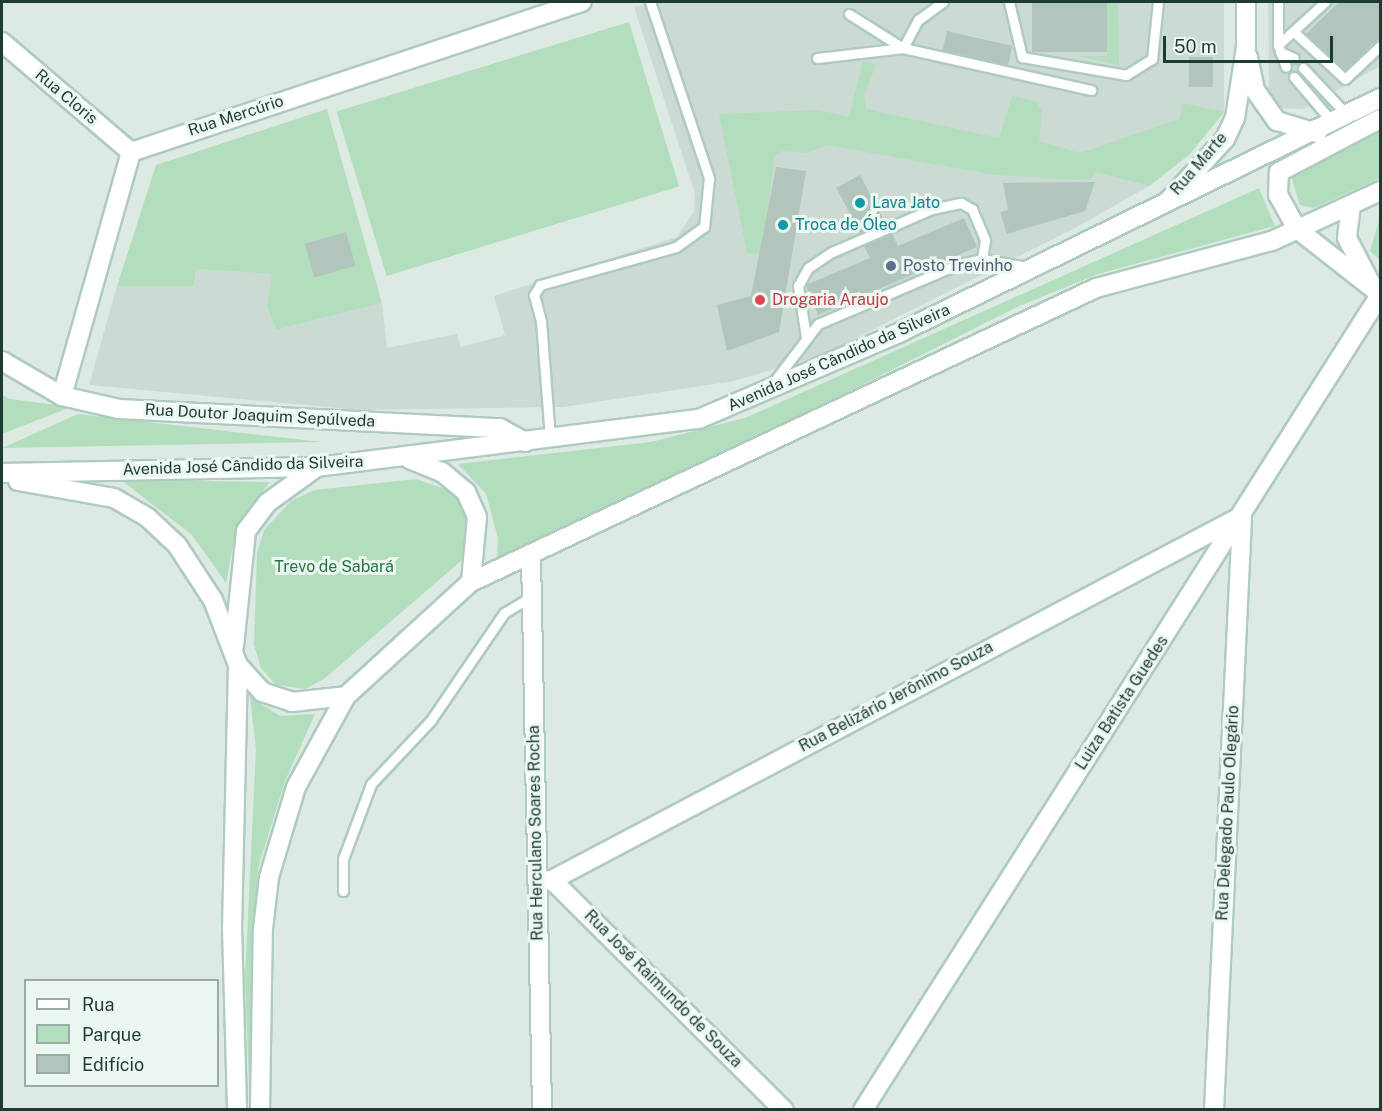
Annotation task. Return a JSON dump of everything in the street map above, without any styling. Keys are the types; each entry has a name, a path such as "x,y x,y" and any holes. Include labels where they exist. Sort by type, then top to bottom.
{"street":[{"name":"Rua Mercúrio","path":"131,152 543,8 582,2"},
{"name":"Rua Marte","path":"1161,208 1225,139 1235,118 1246,47 1246,2"},
{"name":"Rua Cloris","path":"2,42 131,152"},
{"name":"Rua Marte","path":"1246,47 1264,106 1291,128 1317,133"},
{"name":"Avenida José Cândido da Silveira","path":"2,473 316,467 407,458 699,419 766,394 1161,208 1317,133 1380,98"},
{"path":"1378,292 1298,229 1278,195 1279,172 1380,119"},
{"path":"62,396 131,152"},
{"path":"260,1110 263,929 269,877 296,787 346,696 471,582 531,556 1096,288 1272,242 1380,191"},
{"path":"1351,205 1347,238 1378,292"},
{"name":"Luiza Batista Guedes","path":"862,1110 1242,516 1378,292"},
{"name":"Rua Doutor Joaquim Sepúlveda","path":"2,361 62,396 119,409 500,428 525,442"},
{"path":"407,458 442,472 466,492 477,517 471,582"},
{"path":"237,1110 232,928 235,660 246,531 267,503 316,467"},
{"path":"2,478 114,498 148,518 177,545 213,600 235,660 262,692 292,702 346,696"},
{"name":"Rua Belizário Jerônimo Souza","path":"544,880 1242,516"},
{"name":"Rua Delegado Paulo Olegário","path":"1214,1110 1242,516"},
{"name":"Rua Herculano Soares Rocha","path":"531,556 544,880 542,1110"},
{"name":"Rua José Raimundo de Souza","path":"544,880 784,1110"}],"lane":[{"path":"550,440 541,321 534,295 540,285 676,247 704,226 709,178 650,2"},
{"path":"903,48 918,20 943,2"},
{"path":"1009,2 1022,57 1126,75 1152,59 1158,2"},
{"path":"1278,2 1279,49 1286,67"},
{"path":"1279,49 1325,2"},
{"path":"849,14 903,48"},
{"path":"1294,32 1345,79 1380,46"},
{"path":"817,58 903,48 1091,90"},
{"path":"1279,49 1294,58"},
{"path":"1303,68 1340,119"},
{"path":"1294,77 1340,119"},
{"path":"806,337 798,286 808,268 832,252 932,209 961,203 972,209 985,240 982,259"},
{"path":"766,394 806,337 818,324 982,259 1033,268"},
{"path":"343,891 343,859 371,784 431,720 504,614 531,597"}],"shaded area":[{"path":"656,2 1224,2 1224,112 1190,154 1149,186 1075,228 822,355 734,381 563,407 359,410 89,385 117,286 194,286 196,269 273,274 267,306 276,330 382,303 387,348 457,334 461,347 505,335 494,296 677,237 694,211 695,194 634,7"},
{"path":"1268,2 1380,2 1380,66 1304,109 1278,108 1269,94"}],"green space":[{"path":"1107,2 1118,2 1119,65 1079,56 1107,56"},
{"path":"629,22 679,186 387,276 336,111"},
{"path":"863,61 876,65 864,96 866,109 999,138 1012,96 1036,101 1042,110 1039,141 1080,153 1180,119 1182,103 1224,112 1190,154 1149,186 1097,172 1090,180 995,175 827,145 806,153 782,151 775,156 761,254 747,253 719,114 818,110 849,117"},
{"path":"327,109 382,303 276,330 267,306 272,274 196,269 194,286 117,286 156,165"},
{"path":"1380,126 1380,178 1314,208 1300,205 1290,173"},
{"path":"1259,188 1275,226 1098,274 1017,307 750,441 497,558 498,538 486,494 458,464 651,442 745,418"},
{"path":"1380,217 1380,260 1370,251"},
{"path":"2,395 10,399 71,407 2,434"},
{"path":"78,414 322,442 2,448"},
{"name":"Trevo de Sabará","path":"416,479 448,490 465,506 468,555 324,679 305,689 276,685 261,668 254,645 257,553 264,530 291,501 314,490"},
{"path":"121,480 270,482 237,525 226,583 192,535"},
{"path":"250,697 280,716 315,714 285,781 258,868 250,1110 245,978 256,749"}],"building":[{"path":"1032,2 1107,2 1107,52 1032,52"},
{"path":"1339,2 1380,2 1380,39 1345,70 1306,34"},
{"path":"947,31 1012,46 1008,66 943,50"},
{"path":"1189,57 1213,57 1213,87 1189,87"},
{"path":"776,167 806,171 779,332 727,351 717,305 751,296"},
{"name":"Lava Jato","path":"860,175 885,222 861,234 836,188"},
{"path":"1095,182 1085,211 1007,234 1000,212 1008,210 1003,183"},
{"name":"Posto Trevinho","path":"964,218 977,247 818,315 806,285 870,258 864,246 892,234 898,246"},
{"path":"346,232 356,266 314,277 305,244"}],"place":[{"name":"Lava Jato","path":"860,203"},
{"name":"Troca de Óleo","path":"783,225"},
{"name":"Posto Trevinho","path":"891,266"},
{"name":"Drogaria Araujo","path":"760,300"}]}
